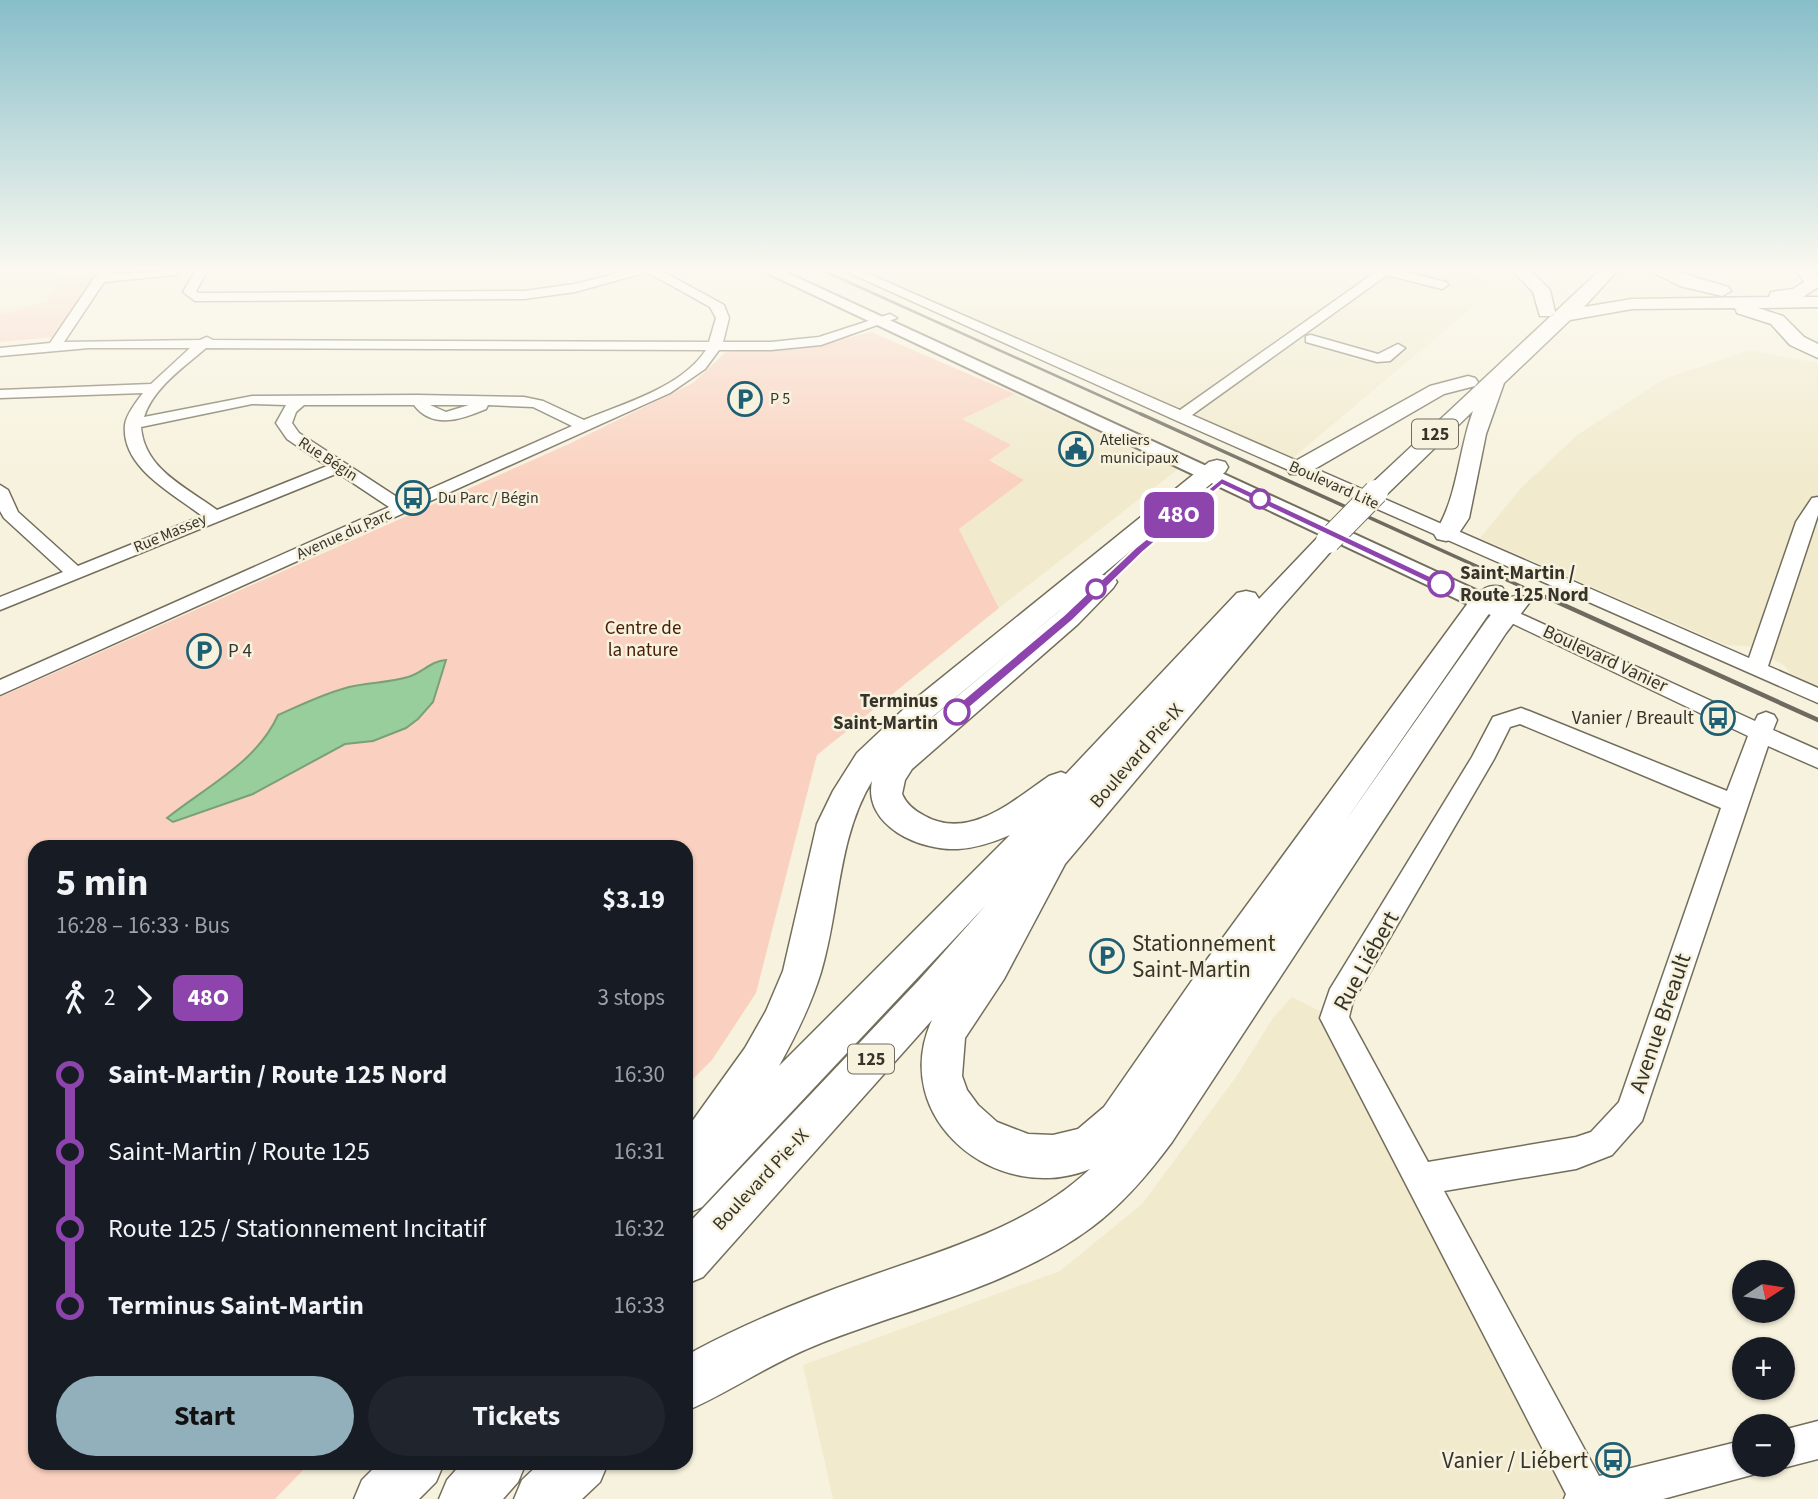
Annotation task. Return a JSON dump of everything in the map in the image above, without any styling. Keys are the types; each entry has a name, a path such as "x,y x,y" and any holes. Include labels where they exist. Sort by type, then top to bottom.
{"highway":[{"name":"Boulevard Pie-IX","path":"693,1184 997,871 1095,762 1468,382 1514,341"},
{"name":"Boulevard Pie-IX","path":"1366,488 1538,341"},
{"path":"1797,341 1818,352"},
{"path":"1446,534 1457,518 1475,435 1495,379"},
{"path":"1298,469 1437,390 1468,382"},
{"path":"1095,762 1004,822 970,835 942,836 915,829 897,815 888,795 891,775 901,761 1068,618 1219,474"},
{"path":"693,1158 760,1060 783,1020 802,971 834,824 849,791 869,761 908,720 1219,474"},
{"name":"Boulevard Pie-IX","path":"693,1252 924,1001 1052,855 1269,604 1319,536"},
{"path":"1052,855 989,969 953,1022 942,1050 941,1069 947,1091 966,1123 1002,1150 1033,1158 1062,1157 1087,1148 1101,1139 1130,1108 1214,981 1499,603"},
{"path":"693,1381 734,1357 800,1326 1008,1249 1060,1222 1111,1181 1137,1154 1172,1105 1499,603"},
{"path":"381,1499 410,1470"},
{"path":"466,1499 493,1470"},
{"path":"541,1499 573,1470"}],"main road":[{"path":"930,341 1499,603"}],"street":[{"path":"0,345 208,341 804,344 813,341"},
{"path":"208,341 153,388 142,402 132,424 136,451 148,466 213,516"},
{"name":"Boulevard Lite","path":"1010,341 1818,696"},
{"path":"1180,416 1286,341"},
{"path":"1318,341 1377,358 1385,358 1398,348"},
{"path":"0,352 57,343"},
{"name":"Avenue du Parc","path":"0,688 665,390 704,365 717,344"},
{"path":"0,394 153,388"},
{"name":"Rue Bégin","path":"302,399 289,410 284,423 293,436 402,508"},
{"path":"132,424 221,404 252,400 417,399 425,411 440,417 458,415 482,406 489,400 524,401 538,404 584,426"},
{"name":"Rue Massey","path":"0,604 342,466"},
{"path":"0,490 10,514 75,573"},
{"path":"1756,669 1805,522 1818,502"},
{"name":"Boulevard Vanier","path":"1499,603 1763,726 1818,760"},
{"name":"Rue Liébert","path":"1588,1499 1334,1018 1340,998 1483,759 1501,722 1521,716 1734,804"},
{"name":"Boulevard Vanier","path":"1763,726 1818,744"},
{"name":"Avenue Breault","path":"1420,1179 1576,1153 1601,1144 1631,1111 1734,804 1763,726"},
{"path":"1795,1446 1818,1440"},
{"path":"1588,1499 1732,1462"}],"shaded area":[{"path":"1012,341 1432,341 1289,461"},
{"path":"1749,350 1818,363 1818,686 1790,673 1784,665 1748,646 1726,645 1480,538 1521,488 1576,436 1662,380"},
{"path":"1015,394 1178,469 999,608 959,529 1024,480 989,459 1010,445 961,419"},
{"path":"446,660 433,702 406,728 373,741 345,744 253,794 173,822 167,818 244,760 269,732 278,715 340,690 408,677"},
{"path":"1292,997 1334,1018 1581,1499 833,1499 803,1365 1060,1271 1142,1204 1236,1077 1273,1018"}],"green space":[{"name":"Centre de la nature","path":"835,341 892,341 1015,394 962,419 1011,445 989,460 1024,480 959,529 999,608 817,755 756,993 712,1060 693,1079 693,840 28,840 28,1470 303,1470 275,1499 0,1499 0,697 571,443 693,383 726,352 806,348"}],"railway":[{"path":"979,341 1145,416"},
{"path":"1141,414 1549,599"},
{"path":"1546,597 1818,720"}],"bus line":[{"name":"48O","path":"957,712 1068,618 1139,550 1222,481 1441,584"}],"place":[{"name":"P 5","path":"745,399"},
{"name":"Ateliers municipaux","path":"1076,449"},
{"name":"Du Parc / Bégin","path":"413,498"},
{"name":"Saint-Martin / Route 125 Nord","path":"1441,584"},
{"name":"P 4","path":"204,651"},
{"name":"Terminus Saint-Martin","path":"957,712"},
{"name":"Vanier / Breault","path":"1718,718"},
{"name":"Stationnement Saint-Martin","path":"1107,956"},
{"name":"Vanier / Liébert","path":"1613,1460"}]}
